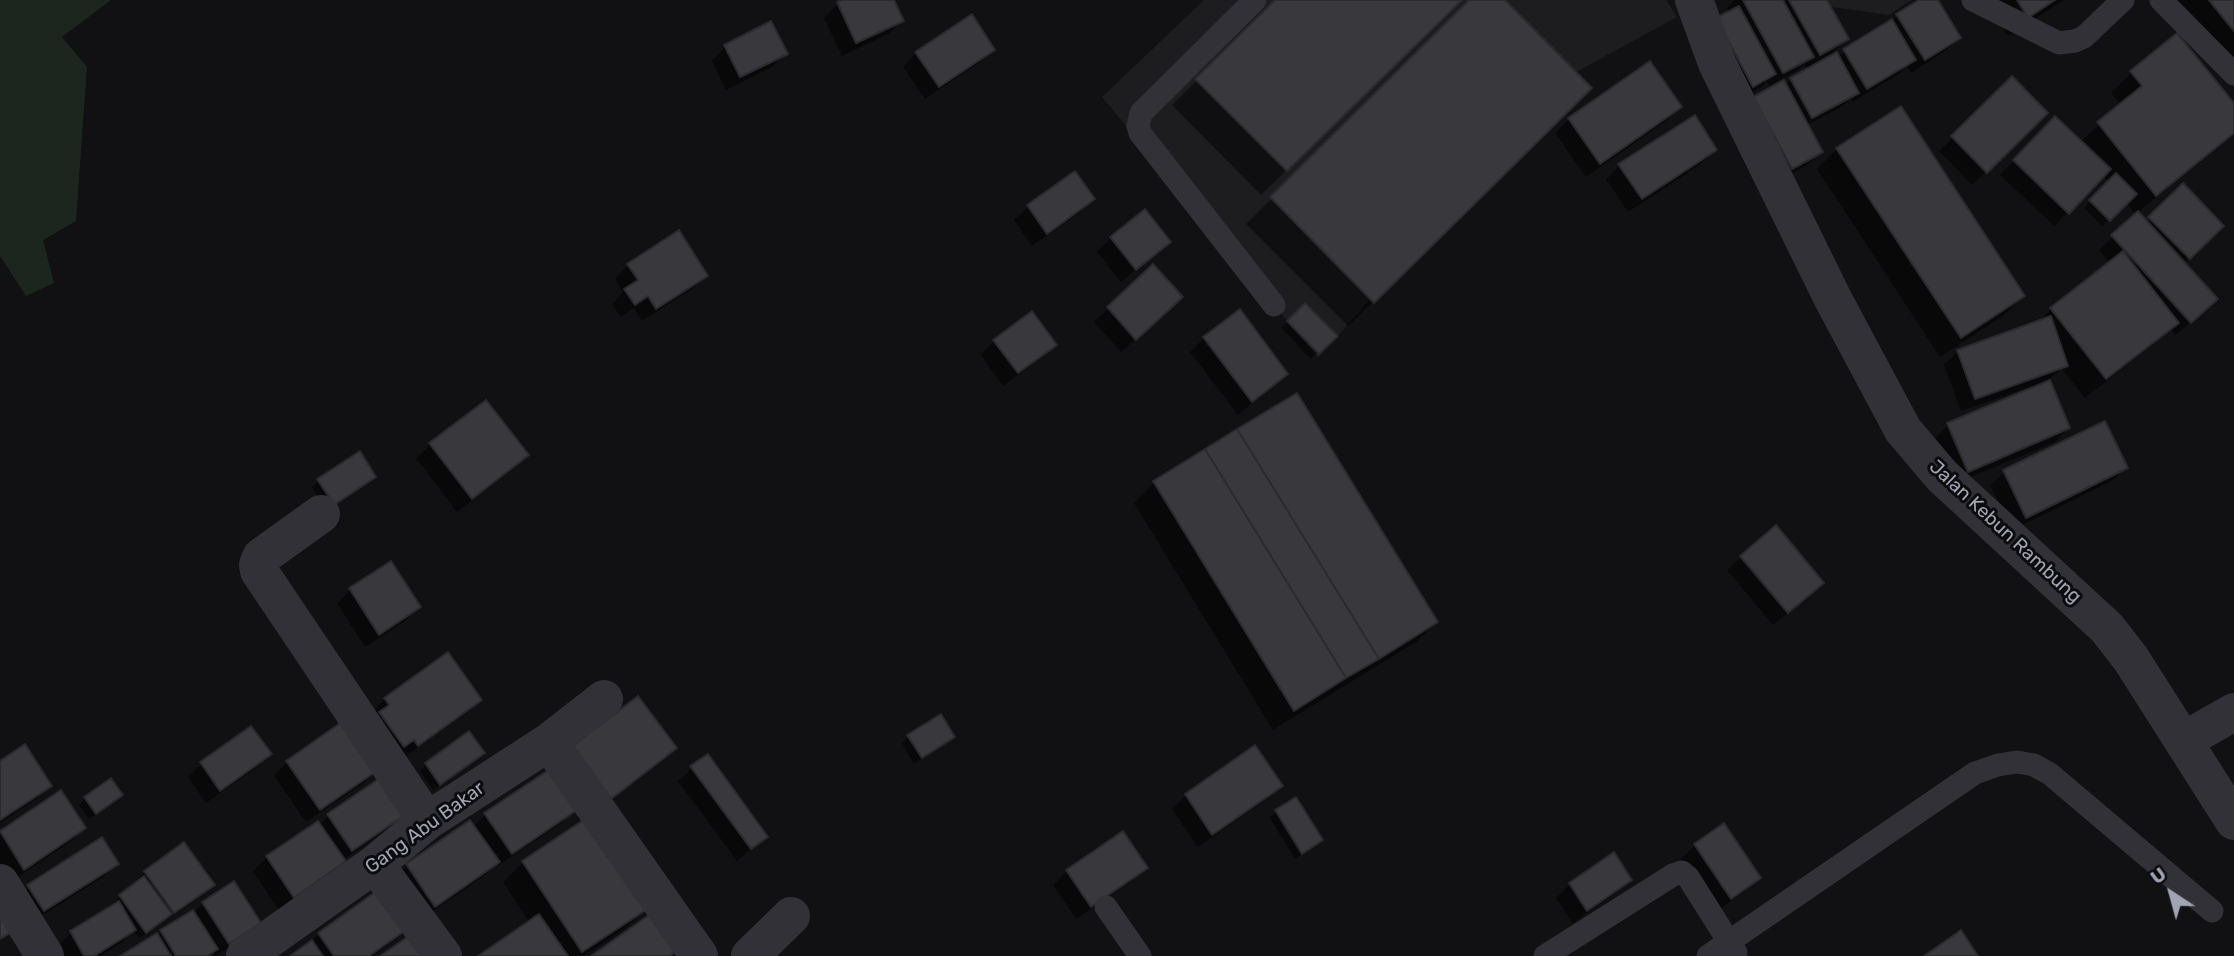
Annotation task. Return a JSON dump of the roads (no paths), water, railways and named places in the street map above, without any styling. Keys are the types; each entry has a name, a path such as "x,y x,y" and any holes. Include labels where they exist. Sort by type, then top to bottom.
{"street":[{"name":"Jalan Kebun Rambung","path":"1694,0 1717,63 1833,299 1903,430 1942,476 2107,628 2131,659 2234,821"},
{"path":"321,514 261,558 259,571 427,821"},
{"name":"Gang Abu Bakar","path":"245,956 375,864 427,821 550,742 604,699"},
{"path":"2183,741 2234,712"},
{"path":"550,742 699,956"},
{"path":"375,864 443,956"},
{"path":"0,883 45,956"},
{"path":"750,956 791,916"}],"lane":[{"path":"1255,0 1142,113 1138,126 1140,133 1274,305"},
{"path":"1973,0 2059,43 2084,37 2123,0"},
{"path":"2161,0 2234,74"},
{"path":"1708,956 1733,950 1975,773 2017,762 2034,765 2050,774 2212,911"},
{"path":"1545,956 1682,872 1688,877 1733,950"},
{"path":"1106,907 1140,956"}]}
